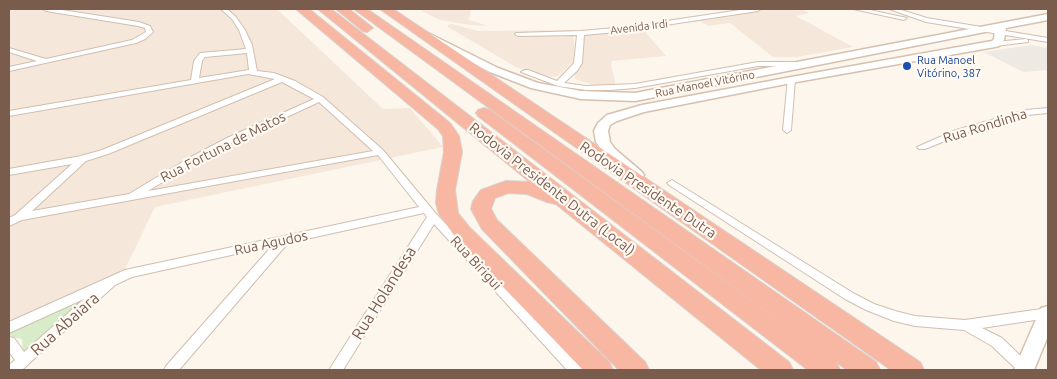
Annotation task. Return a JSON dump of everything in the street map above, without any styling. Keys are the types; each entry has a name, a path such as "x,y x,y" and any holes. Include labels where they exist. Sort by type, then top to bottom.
{"highway":[{"path":"302,9 444,126 451,136 453,152 446,190 446,203 449,214 463,233 600,370"},
{"name":"Rodovia Presidente Dutra (Local)","path":"324,9 780,370"},
{"path":"342,9 827,370"},
{"name":"Rodovia Presidente Dutra","path":"360,9 867,370"},
{"name":"Rodovia Presidente Dutra","path":"386,9 911,370"},
{"path":"586,215 540,191 518,186 496,189 488,194 483,201 481,209 489,224 636,370"}],"main road":[{"name":"Rua Manoel Vitórino","path":"418,32 443,42 494,70 536,86 557,92 608,97 635,97 669,92 950,35 977,30 1000,29 1048,17"},
{"path":"941,25 950,35"},
{"path":"995,44 999,40 1000,29"},
{"name":"Rua Manoel Vitórino","path":"689,218 610,152 603,142 601,131 604,123 622,114 642,109 791,80 995,44"},
{"path":"1024,369 1048,313"}],"street":[{"path":"9,69 49,62 134,42 148,35 150,29 139,24 46,9"},
{"path":"9,114 253,72 250,51 242,30 234,18 224,9"},
{"name":"Avenida Irdi","path":"518,34 581,33 650,26 758,9"},
{"path":"856,9 977,30"},
{"path":"892,9 926,20 977,30"},
{"path":"1000,29 1048,42"},
{"path":"558,84 578,63 581,33"},
{"name":"Rua Manoel Vitórino","path":"995,44 1019,41 1048,42"},
{"path":"9,50 49,62"},
{"path":"195,81 198,61 204,55 250,51"},
{"path":"525,72 558,84 586,88 635,86 758,64 802,64"},
{"name":"Rua Birigui","path":"253,72 282,79 320,99 380,152 430,213 576,370"},
{"path":"9,172 83,159 105,152 282,79"},
{"path":"787,130 791,80"},
{"name":"Rua Fortuna de Matos","path":"128,198 222,144 320,99"},
{"name":"Rua Rondinha","path":"922,146 959,132 1026,113 1048,111"},
{"path":"9,222 20,217 380,152"},
{"path":"20,217 83,159"},
{"path":"672,183 870,307 915,321 966,325 1048,313"},
{"name":"Rua Agudos","path":"9,328 116,278 141,270 284,240 430,213"},
{"name":"Rua Holandesa","path":"336,370 430,213"},
{"path":"171,370 284,240"},
{"name":"Rua Abaiara","path":"18,366 116,278"},
{"path":"966,325 997,342 1024,369"},
{"path":"9,342 18,366"}],"shaded area":[{"path":"9,9 277,9 383,109 410,108 443,147 155,207 125,269 9,324"},
{"path":"418,9 471,9 469,20 488,26 440,20"},
{"path":"760,9 800,9 809,13 796,16 853,47 797,57 773,57 730,23 708,26 697,19"},
{"path":"452,24 478,31 573,30 575,60 558,76 551,77 532,73 516,67 448,27 448,25"},
{"path":"641,27 666,56 612,61 614,85 594,85 575,79 574,73 582,35 585,31"},
{"path":"1031,45 1048,48 1048,70 1023,72 984,52"}],"green space":[{"path":"94,293 23,358 22,339 9,336 9,332"}],"place":[{"name":"Rua Manoel Vitórino, 387","path":"907,66"}]}
